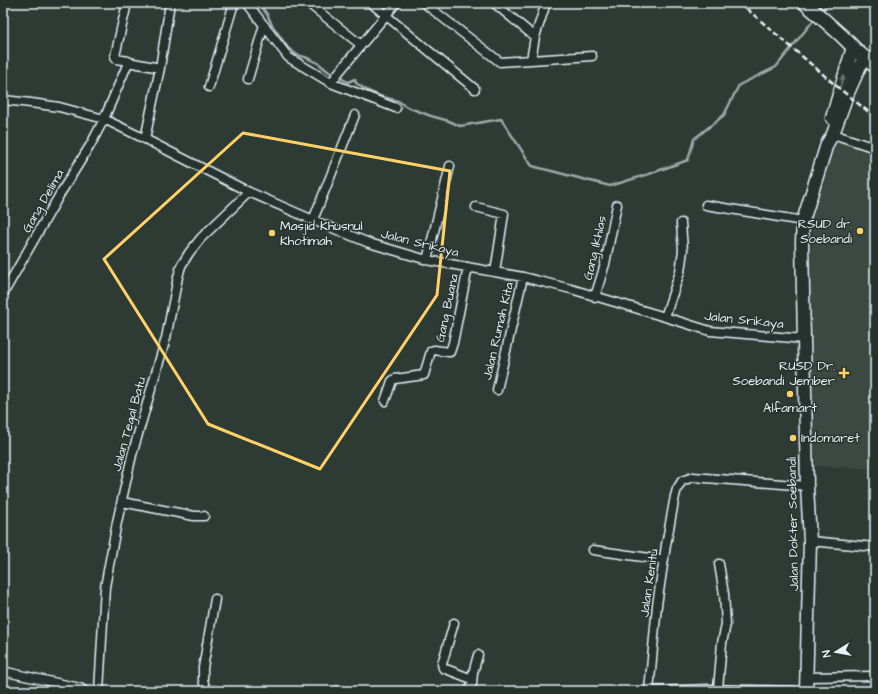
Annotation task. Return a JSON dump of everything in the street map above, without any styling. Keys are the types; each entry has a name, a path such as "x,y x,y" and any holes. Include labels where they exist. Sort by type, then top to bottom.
{"main road":[{"path":"807,5 875,66"},
{"name":"Jalan Dokter Soebandi","path":"806,691 810,541 804,339 803,221 830,139 847,95 859,53"}],"street":[{"path":"127,3 115,56 116,59 160,68"},
{"path":"145,139 160,68 170,3"},
{"path":"209,87 234,3"},
{"path":"247,3 288,57 332,82 396,108"},
{"path":"308,3 361,45"},
{"path":"371,3 475,89"},
{"path":"332,82 396,3"},
{"path":"424,3 500,62 592,56"},
{"path":"494,3 535,38"},
{"path":"531,60 535,38 546,3"},
{"path":"248,79 264,26"},
{"name":"Gang Delima","path":"3,294 104,120 128,62"},
{"name":"Jalan Srikaya","path":"3,100 59,107 104,120 145,139 249,192 369,243 427,260 523,277 571,289 710,331 804,339"},
{"path":"314,220 355,115"},
{"path":"830,139 875,148"},
{"path":"427,260 450,166"},
{"name":"Jalan Tegal Batu","path":"99,691 106,587 122,502 132,455 166,338 181,266 201,238 249,192"},
{"name":"Gang Ikhlas","path":"596,297 605,264 617,205"},
{"path":"706,205 803,221"},
{"path":"476,207 504,214 495,272"},
{"path":"665,317 680,272 683,250 681,223"},
{"name":"Gang Buana","path":"385,401 392,381 395,378 424,375 431,351 450,352 468,267"},
{"name":"Jalan Rumah Kita","path":"497,390 523,277"},
{"name":"Jalan Kenitu","path":"650,691 657,612 664,560 675,496 682,481 689,478 700,477 808,486"},
{"path":"122,502 194,516 204,516"},
{"path":"810,541 875,547"},
{"path":"593,550 664,560"},
{"path":"713,689 726,624 724,594 719,564"},
{"path":"215,599 203,668 203,680 205,690 216,691"},
{"path":"454,623 442,666 443,668 472,679"},
{"path":"469,691 472,684 473,673 478,655"},
{"path":"3,674 7,672 80,688 84,691"},
{"path":"806,677 875,676"},
{"path":"650,691 713,689 795,691"},
{"path":"336,691 344,691"}],"highlighted area":[{"path":"243,133 450,171 437,295 320,469 208,424 104,259"}],"shaded area":[{"name":"RUSD Dr. Soebandi Jember","path":"837,139 875,154 875,469 815,466 809,281 814,210"}],"waterway":[{"path":"258,3 267,14 272,25 288,48 297,55 318,63 329,72 348,82 355,79 356,83 368,91 398,101 407,107 460,126 501,119 532,166 610,186 688,160 694,139 724,115 739,85 776,67 816,17"},
{"path":"821,12 828,3"}],"railway":[{"path":"740,3 875,117"}],"place":[{"name":"RSUD dr. Soebandi","path":"860,231"},
{"name":"Masjid Khusnul Khotimah","path":"272,233"},
{"name":"RUSD Dr. Soebandi Jember","path":"844,373"},
{"name":"Alfamart","path":"790,394"},
{"name":"Indomaret","path":"793,438"}]}
